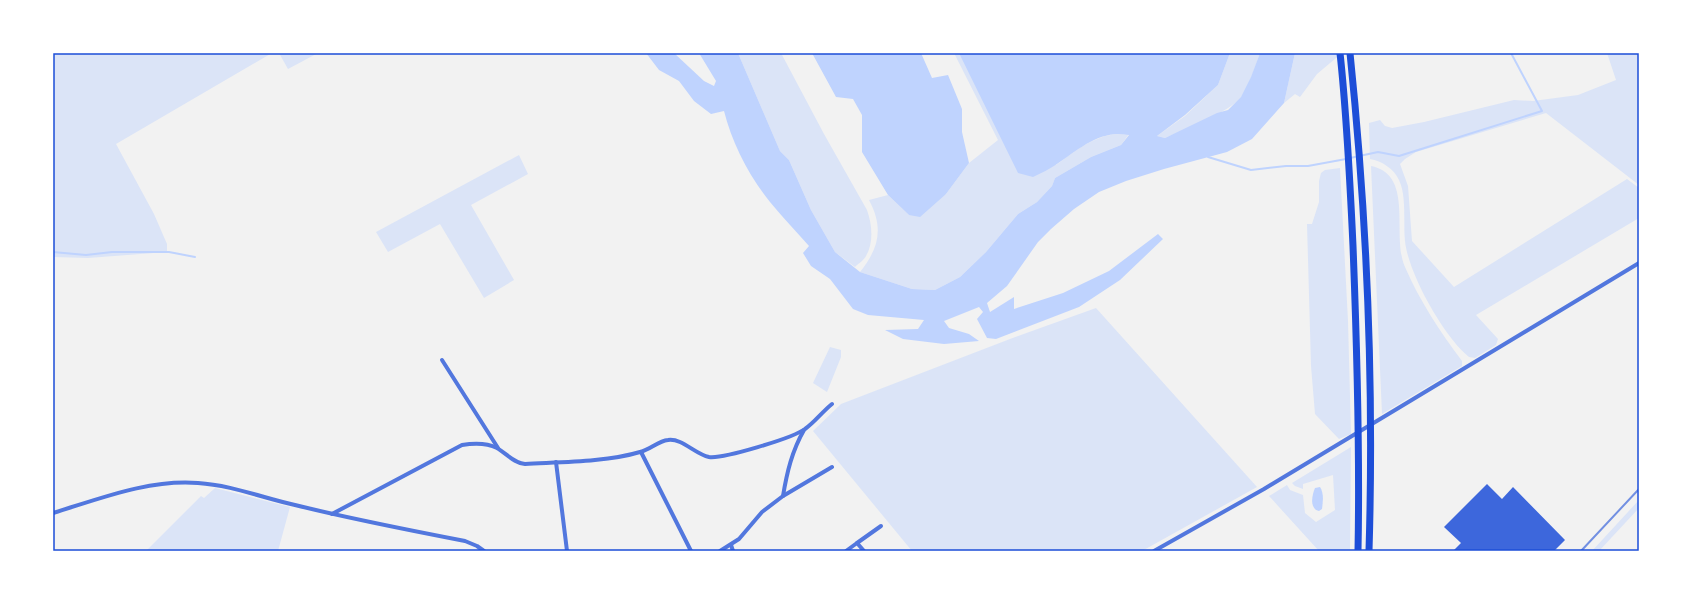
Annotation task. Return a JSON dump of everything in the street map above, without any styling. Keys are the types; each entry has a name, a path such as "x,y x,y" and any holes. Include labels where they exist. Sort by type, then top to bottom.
{"highway":[{"path":"1340,53 1345,98 1350,190 1359,409 1358,551"},
{"path":"1350,53 1361,187 1370,402 1371,462 1369,551"}],"street":[{"path":"1154,551 1264,490 1639,263"},
{"path":"442,360 498,449"},
{"path":"783,496 787,469 796,446 805,430 832,404"},
{"path":"332,514 462,445 479,444 498,449 520,464 607,458 641,452 659,442 670,439 676,440 702,455 715,458 726,456 805,430"},
{"path":"641,452 691,551"},
{"path":"556,462 567,551"},
{"path":"720,551 731,545 748,530 762,512 783,496 832,467"},
{"path":"53,513 116,493 197,483 221,487 332,514 465,541 484,551"},
{"path":"846,551 881,526"},
{"path":"857,543 864,551"},
{"path":"731,545 733,551"}],"shaded area":[{"path":"53,53 272,53 116,144 154,214 167,244 167,252 88,258 53,257"},
{"path":"279,53 318,53 288,69"},
{"path":"738,53 781,53 824,134 867,210 871,227 869,251 855,267 835,252 811,210 789,160 780,151"},
{"path":"954,53 959,53 1056,165 1081,147 1099,138 1118,134 1129,134 1121,145 1091,157 1055,178 1052,186 1037,202 1018,214 986,252 960,277 935,290 912,289 860,272 872,255 877,238 877,220 869,200 888,195 909,215 946,194 969,163 998,140"},
{"path":"1230,53 1260,53 1245,91 1237,102 1207,120 1184,130 1165,138 1157,136 1185,116 1218,85"},
{"path":"1295,53 1342,53 1317,74 1300,97 1295,94 1284,103"},
{"path":"1607,53 1639,53 1639,185 1546,113 1416,152 1400,164 1408,186 1412,241 1454,287 1627,179 1639,188 1639,218 1476,315 1498,339 1496,345 1475,358 1469,357 1459,348 1439,320 1429,304 1413,270 1405,241 1404,202 1399,180 1391,169 1370,159 1369,123 1380,120 1385,126 1392,128 1424,122 1514,100 1533,101 1578,95 1616,80"},
{"path":"519,155 528,174 471,205 514,280 484,298 440,224 388,252 376,232"},
{"path":"1371,166 1385,172 1393,181 1399,208 1401,254 1405,267 1431,316 1462,361 1462,366 1382,414"},
{"path":"1340,168 1348,321 1351,434 1339,439 1315,414 1311,366 1307,224 1312,224 1319,202 1319,181 1321,173 1325,170"},
{"path":"1096,308 1257,487 1142,551 912,551 813,431 841,404 1010,339"},
{"path":"830,347 841,350 841,357 827,392 813,383"},
{"path":"1351,447 1350,551 1319,551 1269,496 1287,485 1290,490 1303,495 1305,513 1316,522 1335,510 1333,475 1303,484 1303,489 1292,483"},
{"path":"215,488 290,507 278,551 146,551 201,496 204,498"},
{"path":"1639,500 1639,508 1599,551 1592,551"}],"water":[{"path":"646,53 674,53 704,81 714,86 716,81 699,53 738,53 780,151 789,160 811,210 835,252 860,272 912,289 935,290 960,277 986,252 1018,214 1037,202 1052,186 1055,178 1091,157 1121,145 1129,135 1109,135 1100,138 1082,147 1051,168 1033,177 1018,173 959,53 1230,53 1218,85 1185,115 1157,136 1165,138 1217,113 1228,110 1241,97 1251,77 1260,53 1295,53 1284,103 1252,139 1227,152 1164,169 1126,181 1099,192 1074,209 1051,229 1038,242 1007,286 987,303 990,312 1014,297 1014,309 1063,293 1109,271 1158,234 1163,239 1120,280 1079,307 996,339 987,338 977,319 983,312 979,307 944,321 949,328 969,334 979,341 944,344 903,339 885,330 918,329 924,320 868,315 853,309 830,279 811,266 803,253 809,246 762,192 742,159 727,123 724,111 711,114 694,101 679,81 659,70"},
{"path":"812,53 921,53 932,78 948,75 962,109 962,132 969,163 946,194 920,217 909,215 888,195 862,152 862,115 853,99 836,97"},
{"path":"1320,487 1323,500 1322,509 1319,511 1314,508 1312,501 1315,488"}],"building":[{"path":"1487,484 1502,499 1513,487 1565,540 1554,551 1453,551 1461,543 1444,527"}],"waterway":[{"path":"1350,158 1378,152 1399,156 1542,111 1511,53"},
{"path":"1208,157 1251,170 1286,166 1308,166 1346,159"},
{"path":"53,252 86,255 112,252 169,252 195,257"}],"railway":[{"path":"1581,551 1639,489"}]}
